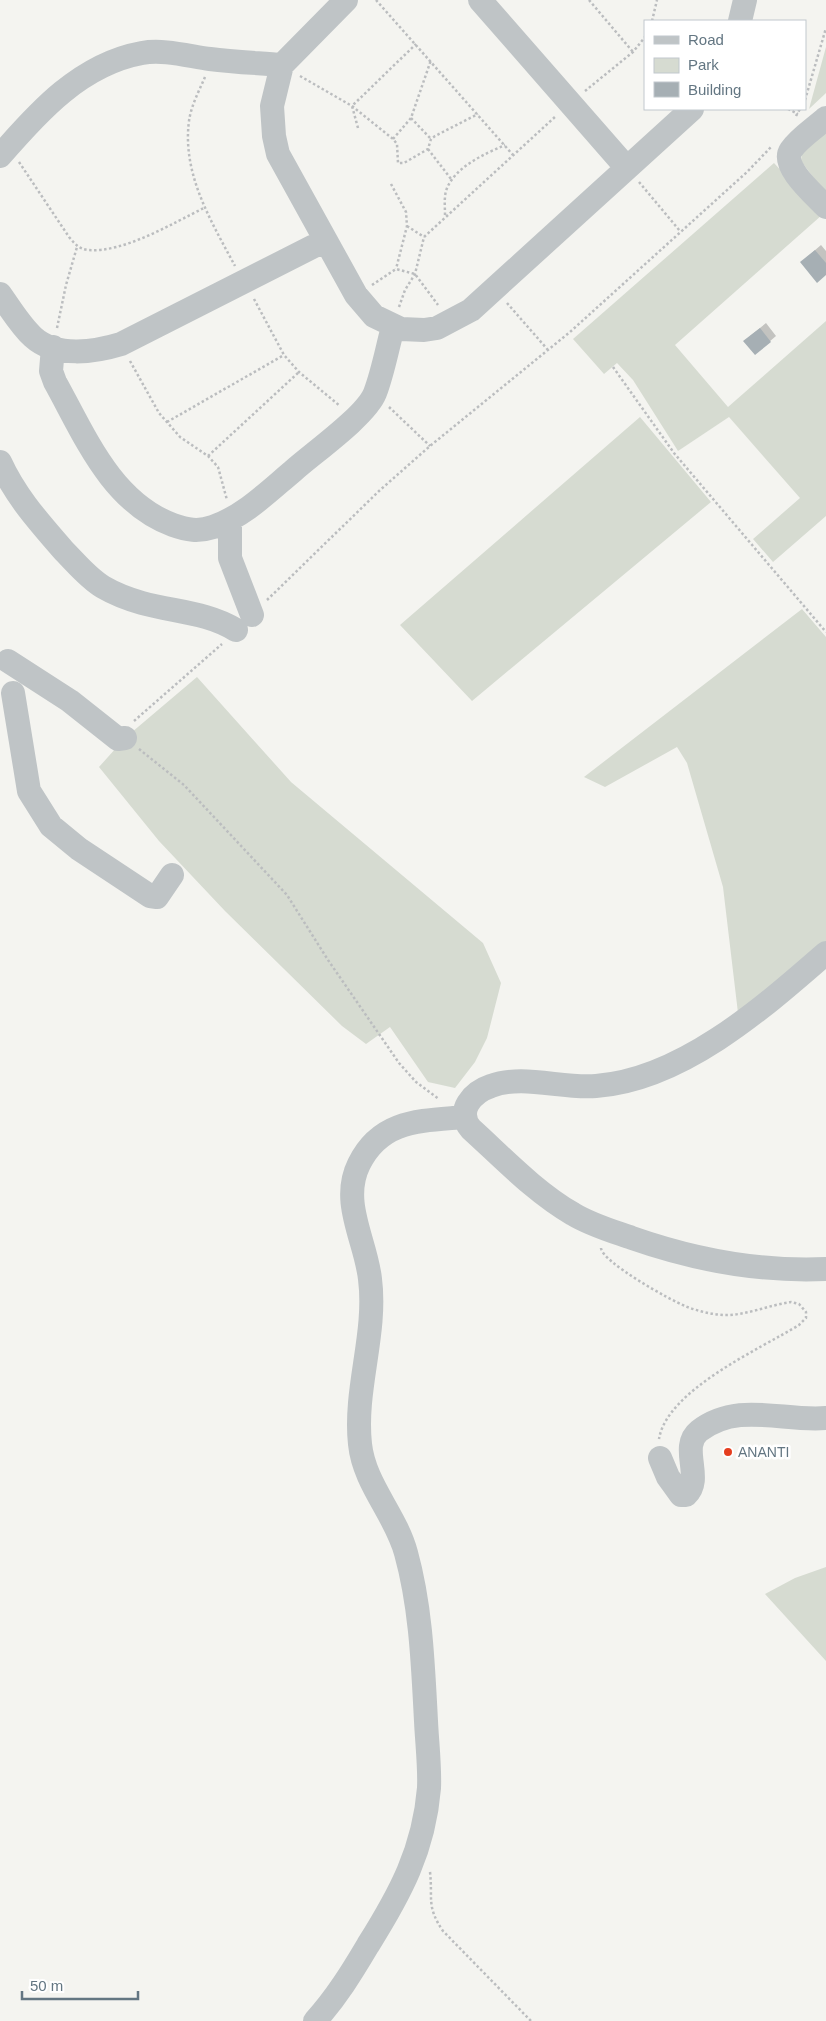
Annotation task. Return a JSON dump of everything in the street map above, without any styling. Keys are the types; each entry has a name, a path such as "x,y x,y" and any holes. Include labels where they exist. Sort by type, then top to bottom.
{"street":[{"path":"346,0 282,65 272,106 276,145 282,164 356,295 374,316 393,327 424,330 450,322 471,310 691,110"},
{"path":"480,0 626,167"},
{"path":"740,20 745,0"},
{"path":"3,152 56,97 97,68 143,53 170,53 212,60 282,65"},
{"path":"826,118 790,152 788,161 792,170 826,208"},
{"path":"0,294 34,338 53,347 84,352 99,351 121,344 245,283 324,241"},
{"path":"53,347 51,371 55,382 105,470 118,488 146,512 182,528 196,531 212,528 230,520 250,507 355,418 374,394 393,327"},
{"path":"0,462 22,502 43,529 82,570 101,586 118,595 142,603 220,620 244,623 230,558 230,520"},
{"path":"4,653 122,738"},
{"path":"4,653 7,696 29,791 52,826 79,849 150,896 157,897 172,875"},
{"path":"826,953 756,1014 712,1042 660,1070 630,1082 597,1086 502,1083 478,1091 470,1100 465,1114 471,1129 536,1186 571,1213 607,1230 661,1248 717,1262 773,1269 826,1268"},
{"path":"315,2021 354,1969 399,1895 420,1845 429,1786 422,1648 406,1550 371,1480 360,1446 359,1420 371,1313 371,1283 367,1256 352,1206 352,1181 359,1163 370,1148 394,1128 414,1122 465,1114"},
{"path":"660,1458 673,1487 681,1495 686,1495 693,1486 692,1442 697,1433 706,1427 747,1413 799,1418 826,1418"}],"path":[{"path":"376,0 513,155"},
{"path":"589,0 633,52"},
{"path":"652,20 657,0"},
{"path":"806,97 826,28"},
{"path":"393,327 405,290 415,274 424,237 570,104 633,52 644,38"},
{"path":"352,106 416,44"},
{"path":"212,60 189,119 188,144 191,169 204,208 284,355 299,372 355,418"},
{"path":"393,139 411,118 431,60"},
{"path":"282,65 352,106 393,139 397,144 398,163 404,163 428,149 431,139 478,114"},
{"path":"352,106 358,128"},
{"path":"790,110 798,114"},
{"path":"792,120 800,110"},
{"path":"411,118 431,139"},
{"path":"465,1114 436,1098 416,1082 399,1063 328,960 287,895 184,785 122,738 162,694 244,623 379,491 430,446 548,350 747,172 776,140"},
{"path":"445,216 446,192 451,179 482,155 504,145"},
{"path":"428,149 451,179"},
{"path":"3,152 33,180 77,247 87,250 119,246 204,208"},
{"path":"626,167 680,231"},
{"path":"356,295 396,269 407,226 406,212 392,184"},
{"path":"407,226 424,237"},
{"path":"53,347 66,285 77,247"},
{"path":"396,269 415,274 450,322"},
{"path":"494,289 548,350"},
{"path":"121,344 159,413 180,437 208,456 218,467 225,484 230,520"},
{"path":"167,422 284,355"},
{"path":"613,367 674,453 826,632"},
{"path":"208,456 299,372"},
{"path":"374,394 430,446"},
{"path":"607,1230 601,1246 604,1256 615,1265 683,1305 706,1313 725,1315 791,1302 799,1304 806,1312 806,1318 799,1325 718,1373 677,1404 663,1425 659,1442 660,1458"},
{"path":"420,1845 427,1861 430,1875 430,1900 433,1916 442,1931 531,2021"}],"green space":[{"path":"826,47 826,93 809,109"},
{"path":"826,130 826,194 801,161 802,150"},
{"path":"774,163 822,215 675,345 728,407 826,321 826,516 773,562 753,539 800,498 729,417 678,451 633,380 617,363 604,374 573,339"},
{"path":"640,417 711,502 472,701 400,625"},
{"path":"802,609 826,637 826,943 738,1013 723,887 687,763 677,747 605,787 584,777"},
{"path":"197,677 291,782 483,943 501,983 487,1038 475,1062 455,1088 428,1082 390,1027 366,1044 342,1026 225,911 159,841 99,767 125,738"},
{"path":"826,1567 826,1661 765,1594 795,1578"}],"building":[{"path":"815,250 826,263 826,275 817,283 800,262"},
{"path":"760,328 771,342 755,355 743,341"}],"place":[{"name":"ΑΝΑΝΤΙ","path":"728,1452"}]}
